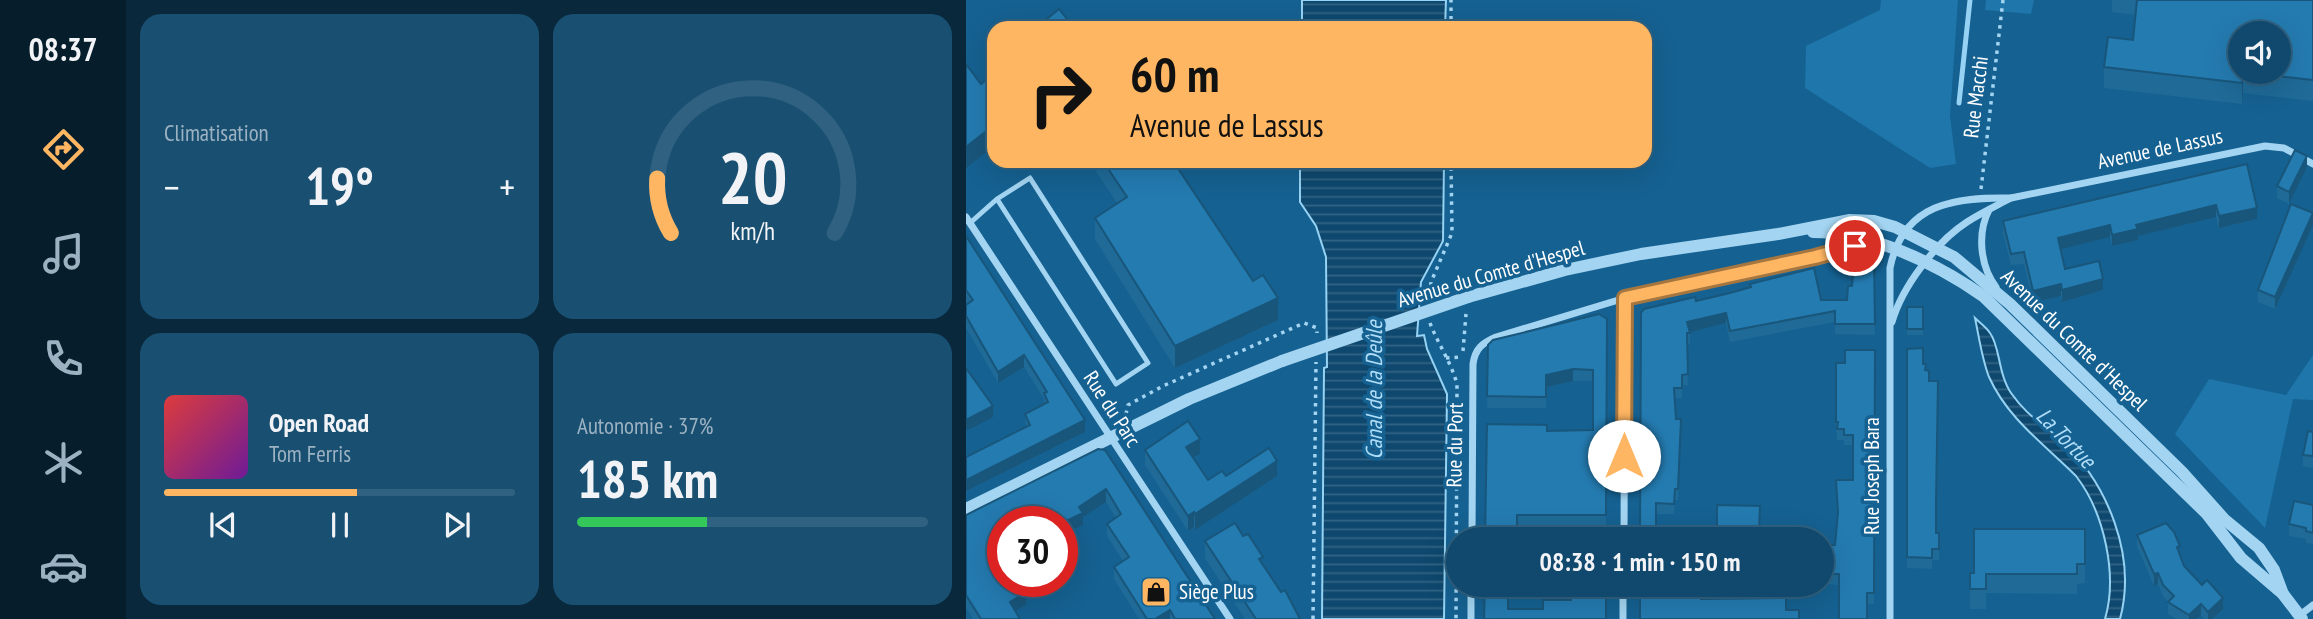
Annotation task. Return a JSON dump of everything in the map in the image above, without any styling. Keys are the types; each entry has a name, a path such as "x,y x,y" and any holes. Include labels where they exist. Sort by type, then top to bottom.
{"street":[{"name":"Avenue de Lassus","path":"1905,231 1939,205 1979,198 2011,198 2265,146 2284,148 2313,164"},
{"name":"Avenue de Lassus","path":"1938,247 1958,228 2011,198"},
{"path":"1989,210 1983,224 1983,257 1989,277 2010,304"},
{"name":"Rue du Parc","path":"968,220 1230,619"},
{"name":"Avenue du Comte d'Hespel","path":"966,509 1223,384 1282,360 1468,297 1604,261 1850,220 1874,221 1905,231 1938,247 1963,264 2010,304 2191,481 2224,519 2259,548 2274,570 2283,594"},
{"name":"Rue Joseph Bara","path":"1890,619 1890,268 1894,250 1905,231"},
{"name":"Avenue du Comte d'Hespel","path":"1778,234 1829,232 1853,235 1873,241 1959,279 2002,313 2207,514 2248,565 2283,594 2301,617"},
{"path":"1623,527 1625,298 1815,257 1873,241"},
{"name":"Rue Joseph Bara","path":"1889,333 1903,295 1938,247"},
{"name":"Rue du Port","path":"1472,527 1473,364 1476,351 1482,344 1496,337 1625,298"},
{"path":"1471,597 1471,619"},
{"path":"1623,597 1623,619"},
{"path":"2301,617 2313,605"}],"lane":[{"path":"968,220 997,199 1030,178 1149,363 1116,384 997,199"}],"path":[{"path":"1451,0 1451,21"},
{"name":"Rue Macchi","path":"1979,198 2003,0"},
{"path":"1430,296 1431,282 1452,233 1451,168"},
{"path":"1462,357 1466,313"},
{"path":"1429,322 1453,369 1457,384 1456,619"},
{"path":"1123,431 1128,405 1163,386 1304,323 1317,328 1317,342"},
{"path":"1313,619 1317,356"}],"shaded area":[{"path":"1881,0 1958,0 1950,116 1956,164 1930,168 1805,88 1806,46 1880,10"},
{"path":"1986,0 2034,0 2031,14 1985,10"},
{"path":"2313,355 2313,400 2293,399 2265,528 2175,434 2209,379 2286,395"}],"water":[{"path":"1302,0 1446,0 1445,21 1302,21"},
{"name":"Canal de la Deûle","path":"1300,168 1444,168 1443,241 1421,282 1417,336 1424,335 1427,349 1447,394 1444,619 1322,619 1324,368 1327,367 1326,257 1316,226 1300,202"},
{"path":"1975,318 1987,329 1996,345 2011,393 2029,414 2078,458 2105,499 2121,546 2125,571 2120,619 2105,619 2109,602 2109,564 2101,525 2094,507 2076,476 2016,418 1997,392 1989,377"}],"building":[{"path":"2137,0 2313,0 2313,80 2291,77 2291,21 2228,21 2228,81 2104,67 2108,37 2133,40"},
{"path":"1059,9 1068,21 1044,21"},
{"path":"966,64 981,84 987,79 987,130 966,147"},
{"path":"2295,150 2307,156 2289,192 2277,186"},
{"path":"2247,164 2257,208 2219,216 2216,205 2136,225 2138,229 2112,235 2110,225 2058,238 2065,269 2099,261 2103,279 2062,290 2061,284 2033,291 2024,252 2011,254 2003,221"},
{"path":"1108,168 1178,168 1253,281 1263,275 1278,298 1175,346 1095,218 1127,197"},
{"path":"2291,204 2313,213 2275,297 2258,290"},
{"path":"966,236 1085,420 966,480 966,457 1030,425 1025,414 1048,402 1044,393 1047,392 1024,355 998,372 966,316 966,305 973,300 966,290"},
{"path":"1861,257 1874,257 1875,324 1835,324 1835,311 1730,331 1726,313 1687,322 1690,333 1687,333 1688,374 1682,375 1682,388 1674,388 1676,419 1681,419 1678,489 1675,489 1674,504 1656,503 1656,527 1640,527 1641,313 1644,309 1695,297 1696,301 1730,293 1751,287 1750,284 1814,268 1821,300 1847,300 1848,286 1852,286 1853,275 1861,275"},
{"path":"1907,307 1923,307 1923,329 1907,329"},
{"path":"1599,314 1607,319 1606,515 1517,515 1517,527 1485,527 1487,424 1547,425 1547,431 1593,430 1593,370 1573,369 1546,375 1546,397 1487,396 1488,345 1493,340"},
{"path":"1923,348 1923,364 1926,364 1925,370 1929,371 1929,381 1938,381 1936,533 1939,533 1939,549 1932,549 1932,558 1907,557 1907,349"},
{"path":"1845,350 1875,350 1874,593 1867,593 1867,619 1839,619 1839,574 1834,574 1838,512 1836,480 1853,480 1853,435 1844,435 1844,429 1837,429 1836,422 1836,363 1845,363"},
{"path":"966,368 993,406 966,420"},
{"path":"1188,421 1200,439 1186,447 1208,480 1222,471 1226,476 1269,448 1277,461 1188,516 1145,450"},
{"path":"2308,431 2313,432 2313,456 2303,455"},
{"path":"1098,449 1105,450 1215,619 1175,619 1170,610 1155,619 1147,619 1114,567 1129,557 1107,524 1121,514 1106,489 1079,507 1083,513 1078,515 1078,506 987,506 987,597 1018,597 1010,602 1020,619 981,619 966,595 966,515"},
{"path":"2294,501 2313,505 2313,533 2306,531 2306,528 2289,524"},
{"path":"1717,505 1760,506 1759,527 1717,527"},
{"path":"1235,523 1243,536 1248,534 1263,557 1259,559 1281,592 1285,590 1300,619 1256,619 1205,541"},
{"path":"2166,523 2174,532 2180,546 2177,547 2184,566 2202,585 2207,580 2223,598 2208,612 2201,604 2189,615 2168,602 2174,596 2163,585 2158,573 2154,574 2137,535"},
{"path":"1974,529 2085,529 2085,564 2077,564 2077,574 1986,574 1986,589 1970,589 1970,573 1974,573"},
{"path":"1485,597 1508,597 1508,609 1543,609 1543,600 1606,597 1606,619 1484,619"},
{"path":"1640,597 1786,598 1786,610 1799,610 1799,619 1640,619"}],"waterway":[{"name":"La Tortue","path":"1959,103 1970,0"}],"place":[{"name":"Siège Plus","path":"1156,592"}],"route":[{"path":"1624,456 1625,298 1855,246"}]}
